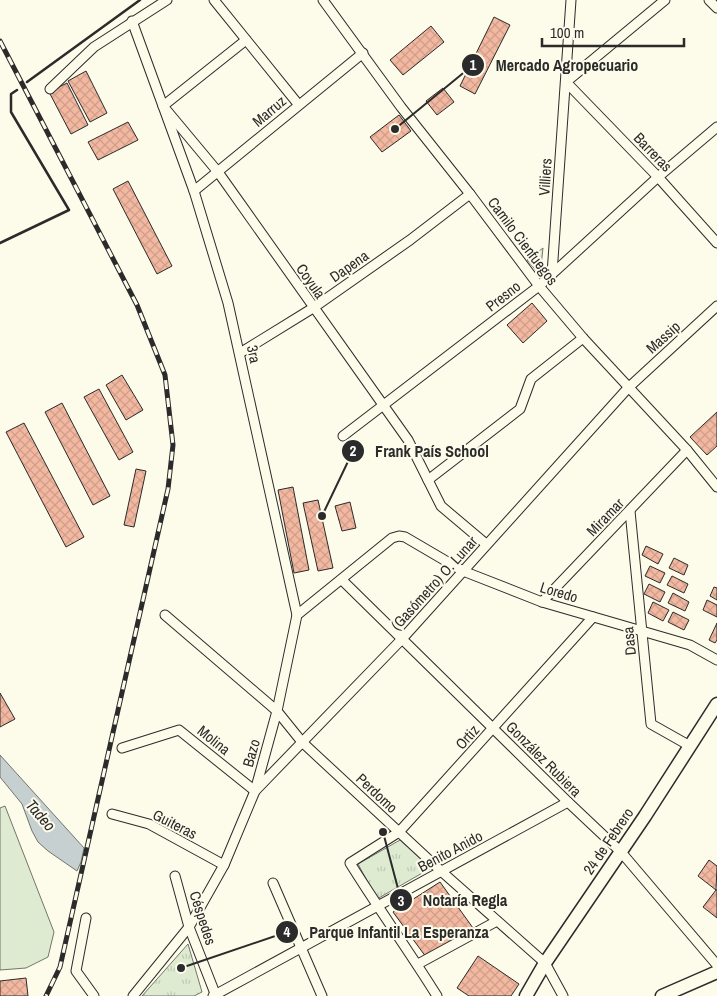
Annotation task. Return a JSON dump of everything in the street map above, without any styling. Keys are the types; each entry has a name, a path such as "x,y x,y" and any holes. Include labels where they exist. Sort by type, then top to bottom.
{"main road":[{"name":"24 de Febrero","path":"526,996 545,963 621,852 717,704"},
{"path":"662,996 717,972"}],"street":[{"path":"50,89 94,47 132,21 168,0"},
{"path":"214,0 298,104"},
{"name":"Camilo Cienfuegos","path":"323,0 539,286 628,388 687,450 717,487"},
{"name":"Villiers","path":"552,274 571,0"},
{"path":"566,82 665,0"},
{"path":"709,0 717,8"},
{"name":"Coyula","path":"132,21 163,106 218,172 313,308 384,405 408,440 441,506 486,544"},
{"path":"163,106 246,40"},
{"name":"Marruz","path":"194,190 363,53"},
{"name":"Barreras","path":"566,82 717,243"},
{"name":"3ra","path":"163,106 194,190 228,303 297,615"},
{"name":"Presno","path":"343,436 539,286 717,127"},
{"name":"Dapena","path":"240,353 313,308 410,240 470,194"},
{"name":"Massip","path":"628,388 717,306"},
{"path":"428,480 520,409 531,379 583,338"},
{"name":"(Gasómetro) O. Lunar","path":"255,791 402,639 628,388"},
{"name":"Miramar","path":"542,602 687,450"},
{"name":"Dasa","path":"630,511 651,724 690,746"},
{"name":"Loredo","path":"342,580 392,538 405,536 463,571 542,602 690,645 717,660"},
{"path":"297,615 342,580"},
{"name":"González Rubiera","path":"342,580 621,852 717,966"},
{"name":"Perdomo","path":"166,615 277,711 302,742 441,871 545,963 563,996"},
{"name":"Bazo","path":"133,996 189,927 224,865 255,791 277,711 297,615"},
{"name":"Ortiz","path":"377,906 350,863 400,832 593,617"},
{"name":"Molina","path":"122,748 179,730 255,791"},
{"name":"Benito Anido","path":"215,996 300,947 568,802"},
{"name":"Guiteras","path":"112,814 150,824 224,865"},
{"name":"Céspedes","path":"175,876 189,927 215,996"},
{"path":"273,883 322,996"},
{"path":"377,906 418,964 437,996"},
{"path":"86,918 76,971 94,996"},
{"path":"418,964 497,921"}],"green space":[{"path":"543,248 540,275 527,260"},
{"path":"5,806 54,932 48,957 26,968 0,970 0,808"},
{"path":"400,840 431,868 377,899 358,864"},
{"path":"188,944 202,992 194,996 142,996"}],"water":[{"name":"Tadeo","path":"0,755 84,848 77,871 38,842 22,804 0,777"}],"building":[{"path":"494,17 510,25 475,94 460,86"},
{"path":"431,26 444,42 403,75 390,60"},
{"path":"86,71 107,113 90,122 68,81"},
{"path":"67,83 88,125 71,134 49,92"},
{"path":"443,88 454,102 437,115 426,101"},
{"path":"399,115 411,131 382,152 370,137"},
{"path":"128,122 138,140 98,160 88,142"},
{"path":"128,181 172,266 157,274 113,189"},
{"path":"532,303 547,321 523,343 507,325"},
{"path":"122,375 143,410 126,420 106,385"},
{"path":"99,389 133,452 119,460 84,397"},
{"path":"62,403 110,496 93,505 45,412"},
{"path":"717,412 717,446 707,455 690,437"},
{"path":"24,423 84,537 66,547 6,432"},
{"path":"136,469 146,471 134,527 124,525"},
{"path":"293,487 309,570 294,573 278,490"},
{"path":"318,500 333,568 318,571 303,503"},
{"path":"350,502 356,528 342,531 335,506"},
{"path":"646,546 663,554 658,564 642,555"},
{"path":"674,558 688,565 684,575 669,568"},
{"path":"650,566 665,573 660,583 645,576"},
{"path":"672,576 688,584 684,593 667,585"},
{"path":"649,584 665,592 660,602 644,594"},
{"path":"714,587 717,588 717,600 710,596"},
{"path":"673,593 689,602 685,611 668,603"},
{"path":"707,600 717,605 717,617 703,610"},
{"path":"653,602 669,610 663,621 648,613"},
{"path":"673,612 689,620 684,630 668,622"},
{"path":"717,623 717,640 715,643 709,640"},
{"path":"0,693 15,719 0,727"},
{"path":"709,860 717,866 716,890 698,876"},
{"path":"440,882 473,928 426,957 393,912"},
{"path":"717,890 717,918 703,907"},
{"path":"478,956 519,984 511,996 469,996 457,988"},
{"path":"26,978 28,996 0,996 0,981"}],"railway":[{"path":"0,41 137,305 165,375 173,445 168,489 60,967 46,996"}],"wall":[{"path":"27,82 140,0"},
{"path":"0,243 69,210 11,112 11,94 17,90"}],"place":[{"name":"Mercado Agropecuario","path":"395,129"},
{"name":"Frank País School","path":"322,516"},
{"name":"Notaría Regla","path":"383,832"},
{"name":"Parque Infantil La Esperanza","path":"181,968"}]}
